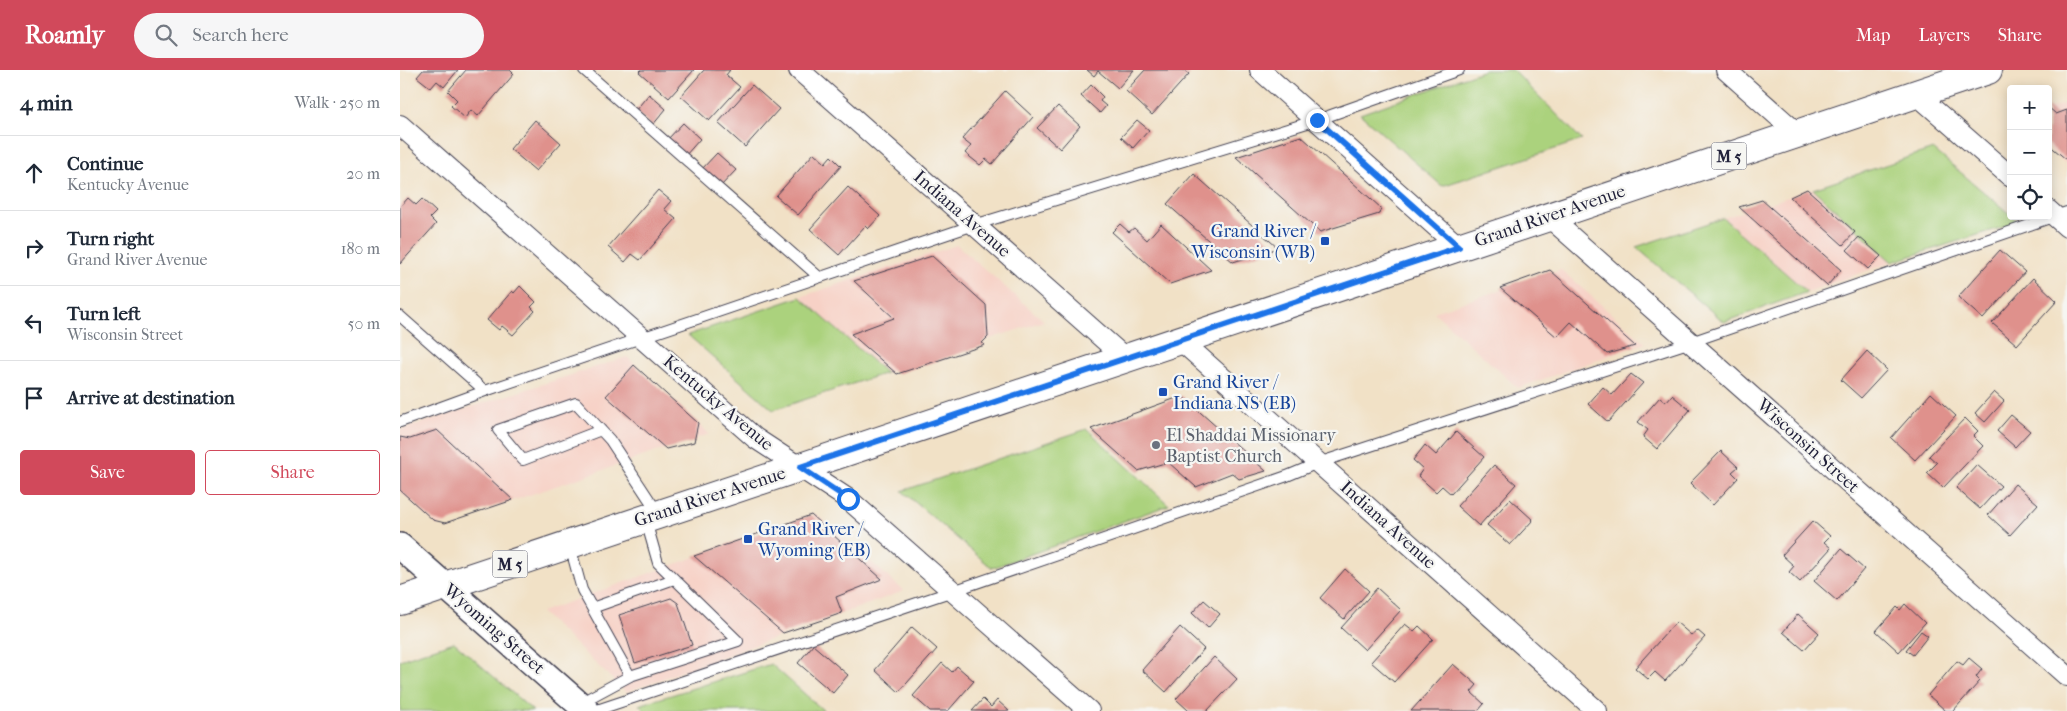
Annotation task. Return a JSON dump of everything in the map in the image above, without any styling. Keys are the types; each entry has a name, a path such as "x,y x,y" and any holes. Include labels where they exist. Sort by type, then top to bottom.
{"main road":[{"name":"Grand River Avenue","path":"400,601 1178,339 1988,70"}],"street":[{"name":"Indiana Avenue","path":"799,70 1125,358"},
{"path":"1260,70 1459,247"},
{"path":"1726,70 1798,134"},
{"path":"1916,94 2009,175"},
{"name":"Kentucky Avenue","path":"400,125 755,438 848,499 1089,711"},
{"name":"Wisconsin Street","path":"1549,217 2067,676"},
{"name":"Indiana Avenue","path":"1178,339 1597,711"},
{"name":"Wyoming Street","path":"400,546 587,709"}],"lane":[{"path":"584,70 819,277"},
{"path":"400,422 485,391 974,225 1317,120 1459,70"},
{"path":"587,709 953,592 1278,480 1318,463 1691,342 2059,216"},
{"path":"400,316 485,391"},
{"path":"587,709 630,676 738,641 658,564 652,516 629,466 601,430 576,403 498,430 523,460 601,430"},
{"path":"569,544 582,590 630,676"},
{"path":"592,608 674,579"}],"shaded area":[{"path":"2067,103 2067,165 2052,152 2052,108"},
{"path":"1813,189 1892,262 1807,292 1723,218"},
{"path":"957,245 1044,321 886,373 800,297"},
{"path":"1561,270 1645,343 1518,388 1434,312"},
{"path":"627,357 709,434 438,526 400,491 400,430"},
{"path":"816,514 904,591 626,692 541,612"}],"green space":[{"path":"1485,70 1513,70 1582,140 1442,186 1360,114"},
{"path":"1933,149 2007,212 2007,220 2017,220 2019,222 1892,262 1813,189"},
{"path":"1723,218 1807,292 1724,322 1636,247"},
{"path":"800,297 886,373 773,410 688,335"},
{"path":"1087,429 1169,505 992,568 902,491"},
{"path":"454,642 533,711 400,711 400,660"},
{"path":"771,664 824,711 645,711 639,705"}],"building":[{"path":"423,70 458,70 444,87 437,81 431,88 417,77"},
{"path":"466,70 510,70 514,74 478,116 471,110 465,118 451,106 457,100 448,91"},
{"path":"641,70 694,70 669,98 639,72"},
{"path":"704,70 730,70 726,75 740,87 709,121 681,96"},
{"path":"1087,70 1134,70 1118,88 1098,71 1094,76"},
{"path":"1145,70 1184,70 1189,74 1152,115 1126,91"},
{"path":"752,85 779,109 745,147 718,123"},
{"path":"1091,85 1103,97 1100,101 1106,106 1100,113 1081,96"},
{"path":"1005,91 1033,117 992,164 986,159 980,165 965,153 971,146 962,139"},
{"path":"649,94 666,109 652,126 635,111"},
{"path":"1058,106 1080,126 1060,149 1037,128"},
{"path":"2052,110 2056,114 2067,110 2067,160 2052,147"},
{"path":"535,120 561,143 536,171 510,149"},
{"path":"1137,120 1149,130 1133,148 1121,137"},
{"path":"683,123 700,139 685,156 667,140"},
{"path":"1301,136 1381,208 1379,214 1320,232 1236,157"},
{"path":"717,153 736,170 720,187 701,170"},
{"path":"814,153 825,163 831,156 841,166 798,215 776,196"},
{"path":"1194,174 1278,248 1233,262 1167,204"},
{"path":"848,187 880,216 868,229 865,226 839,255 810,229"},
{"path":"1807,189 1855,232 1843,245 1790,197"},
{"path":"658,190 671,201 664,209 676,219 640,260 632,254 625,262 608,247"},
{"path":"408,198 416,205 422,199 436,212 430,218 436,224 400,264 400,207"},
{"path":"1762,200 1841,270 1827,286 1739,207"},
{"path":"1120,224 1129,232 1134,228 1147,240 1161,224 1211,270 1170,284 1112,232"},
{"path":"1859,237 1881,256 1868,269 1847,250"},
{"path":"2000,250 2025,272 1983,319 1958,297"},
{"path":"932,256 986,305 988,337 982,343 985,345 897,374 851,334 894,318 854,281"},
{"path":"1550,270 1635,346 1607,354 1571,322 1557,337 1500,288"},
{"path":"2033,278 2057,301 2017,345 1992,323"},
{"path":"520,286 536,302 531,307 535,311 513,335 502,326 499,330 487,320 512,291 514,293"},
{"path":"1867,351 1887,370 1861,398 1841,380"},
{"path":"634,365 698,423 694,442 666,449 606,396"},
{"path":"1631,374 1643,383 1608,422 1588,404 1603,387 1612,395"},
{"path":"1994,392 2004,401 1985,422 1975,413"},
{"path":"1931,393 1956,416 1915,460 1891,438"},
{"path":"1672,395 1690,410 1657,449 1643,437 1648,430 1638,422 1660,397 1666,402"},
{"name":"El Shaddai Missionary Baptist Church","path":"1182,396 1266,471 1239,479 1232,473 1196,487 1168,462 1138,471 1091,429"},
{"path":"2011,415 2030,431 2015,447 1997,431"},
{"path":"1965,418 1978,431 1973,436 1983,446 1943,488 1927,473 1937,463 1929,456"},
{"path":"437,430 513,500 445,523 433,520 400,490 400,437 410,439"},
{"path":"1456,432 1484,457 1451,494 1442,486 1436,492 1418,476 1423,469 1413,460 1425,445 1436,455"},
{"path":"1721,451 1738,467 1732,472 1738,478 1713,505 1690,483"},
{"path":"1494,465 1516,484 1479,526 1457,506"},
{"path":"1977,465 2001,486 1980,509 1956,488"},
{"path":"2015,484 2038,504 2010,535 1988,515"},
{"path":"1510,499 1533,520 1510,545 1487,525"},
{"path":"811,515 882,579 836,597 842,613 825,619 783,633 694,556"},
{"path":"1813,521 1830,536 1824,542 1831,548 1800,582 1789,572 1794,566 1782,555"},
{"path":"1841,549 1864,569 1837,601 1814,581"},
{"path":"1345,569 1369,591 1344,619 1320,598"},
{"path":"1377,588 1401,610 1365,650 1341,628"},
{"path":"671,598 678,603 692,645 635,663 619,615"},
{"path":"1204,600 1220,614 1208,628 1192,613"},
{"path":"1905,604 1925,623 1899,652 1876,631 1897,607 1900,610"},
{"path":"1798,614 1819,633 1804,650 1783,632"},
{"path":"1676,622 1691,635 1697,630 1705,637 1665,681 1655,672 1648,679 1635,668"},
{"path":"1405,624 1414,631 1419,626 1433,639 1394,682 1371,662"},
{"path":"912,627 937,649 899,692 875,670"},
{"path":"1180,627 1204,649 1166,692 1142,670"},
{"path":"1921,631 1928,636 1913,655 1906,650"},
{"path":"813,645 848,675 833,693 798,663"},
{"path":"1214,657 1237,679 1207,711 1189,711 1176,699"},
{"path":"1969,658 1982,669 1976,677 1980,681 1953,711 1946,711 1928,695 1957,661 1963,665"},
{"path":"942,663 952,672 957,666 974,681 948,711 930,711 913,696"},
{"path":"1453,664 1477,685 1471,692 1484,704 1478,711 1411,711"},
{"path":"983,699 991,707 997,700 1009,711 972,711"}],"place":[{"name":"Grand River / Wisconsin (WB)","path":"1325,241"},
{"name":"Grand River / Indiana NS (EB)","path":"1163,392"},
{"name":"El Shaddai Missionary Baptist Church","path":"1156,445"},
{"name":"Grand River / Wyoming (EB)","path":"748,539"}],"route":[{"path":"848,499 800,467 1178,339 1459,247 1317,120"}]}
